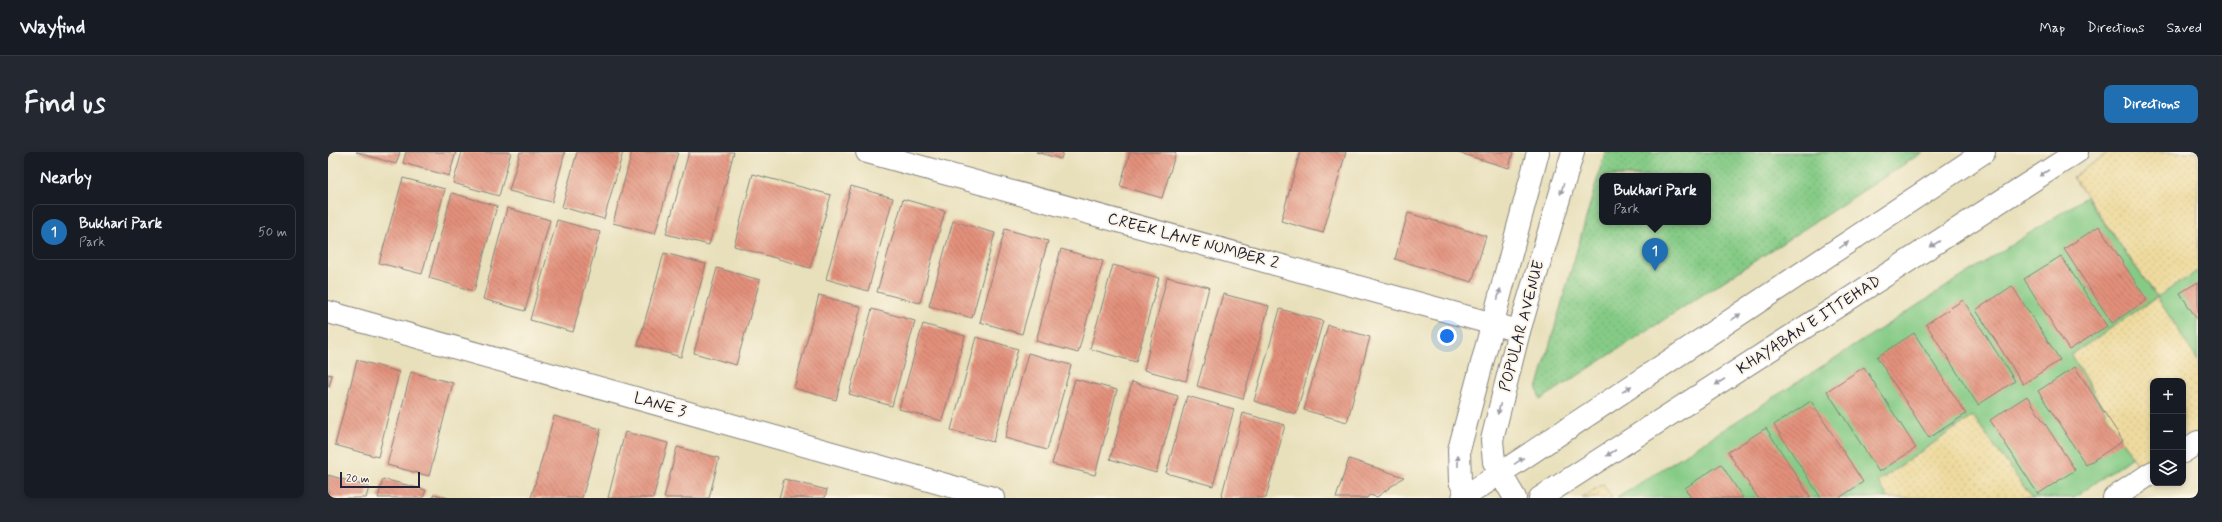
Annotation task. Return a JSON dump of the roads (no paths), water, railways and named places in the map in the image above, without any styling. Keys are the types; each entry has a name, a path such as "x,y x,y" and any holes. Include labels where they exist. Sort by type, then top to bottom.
{"street":[{"name":"CREEK LANE NUMBER 2","path":"867,152 1491,322 1518,331"},
{"name":"POPULAR AVENUE","path":"1466,497 1460,481 1459,450 1491,322 1538,152"},
{"name":"POPULAR AVENUE","path":"1515,498 1494,462 1492,440 1518,331 1573,152"},
{"path":"1466,497 1984,152"},
{"name":"KHAYABAN E ITTEHAD","path":"1540,498 2077,152"},
{"name":"LANE 3","path":"328,312 993,498"},
{"path":"2186,450 2198,442"},
{"path":"2114,498 2150,474"}],"place":[{"name":"Bukhari Park","path":"1655,271"}]}
